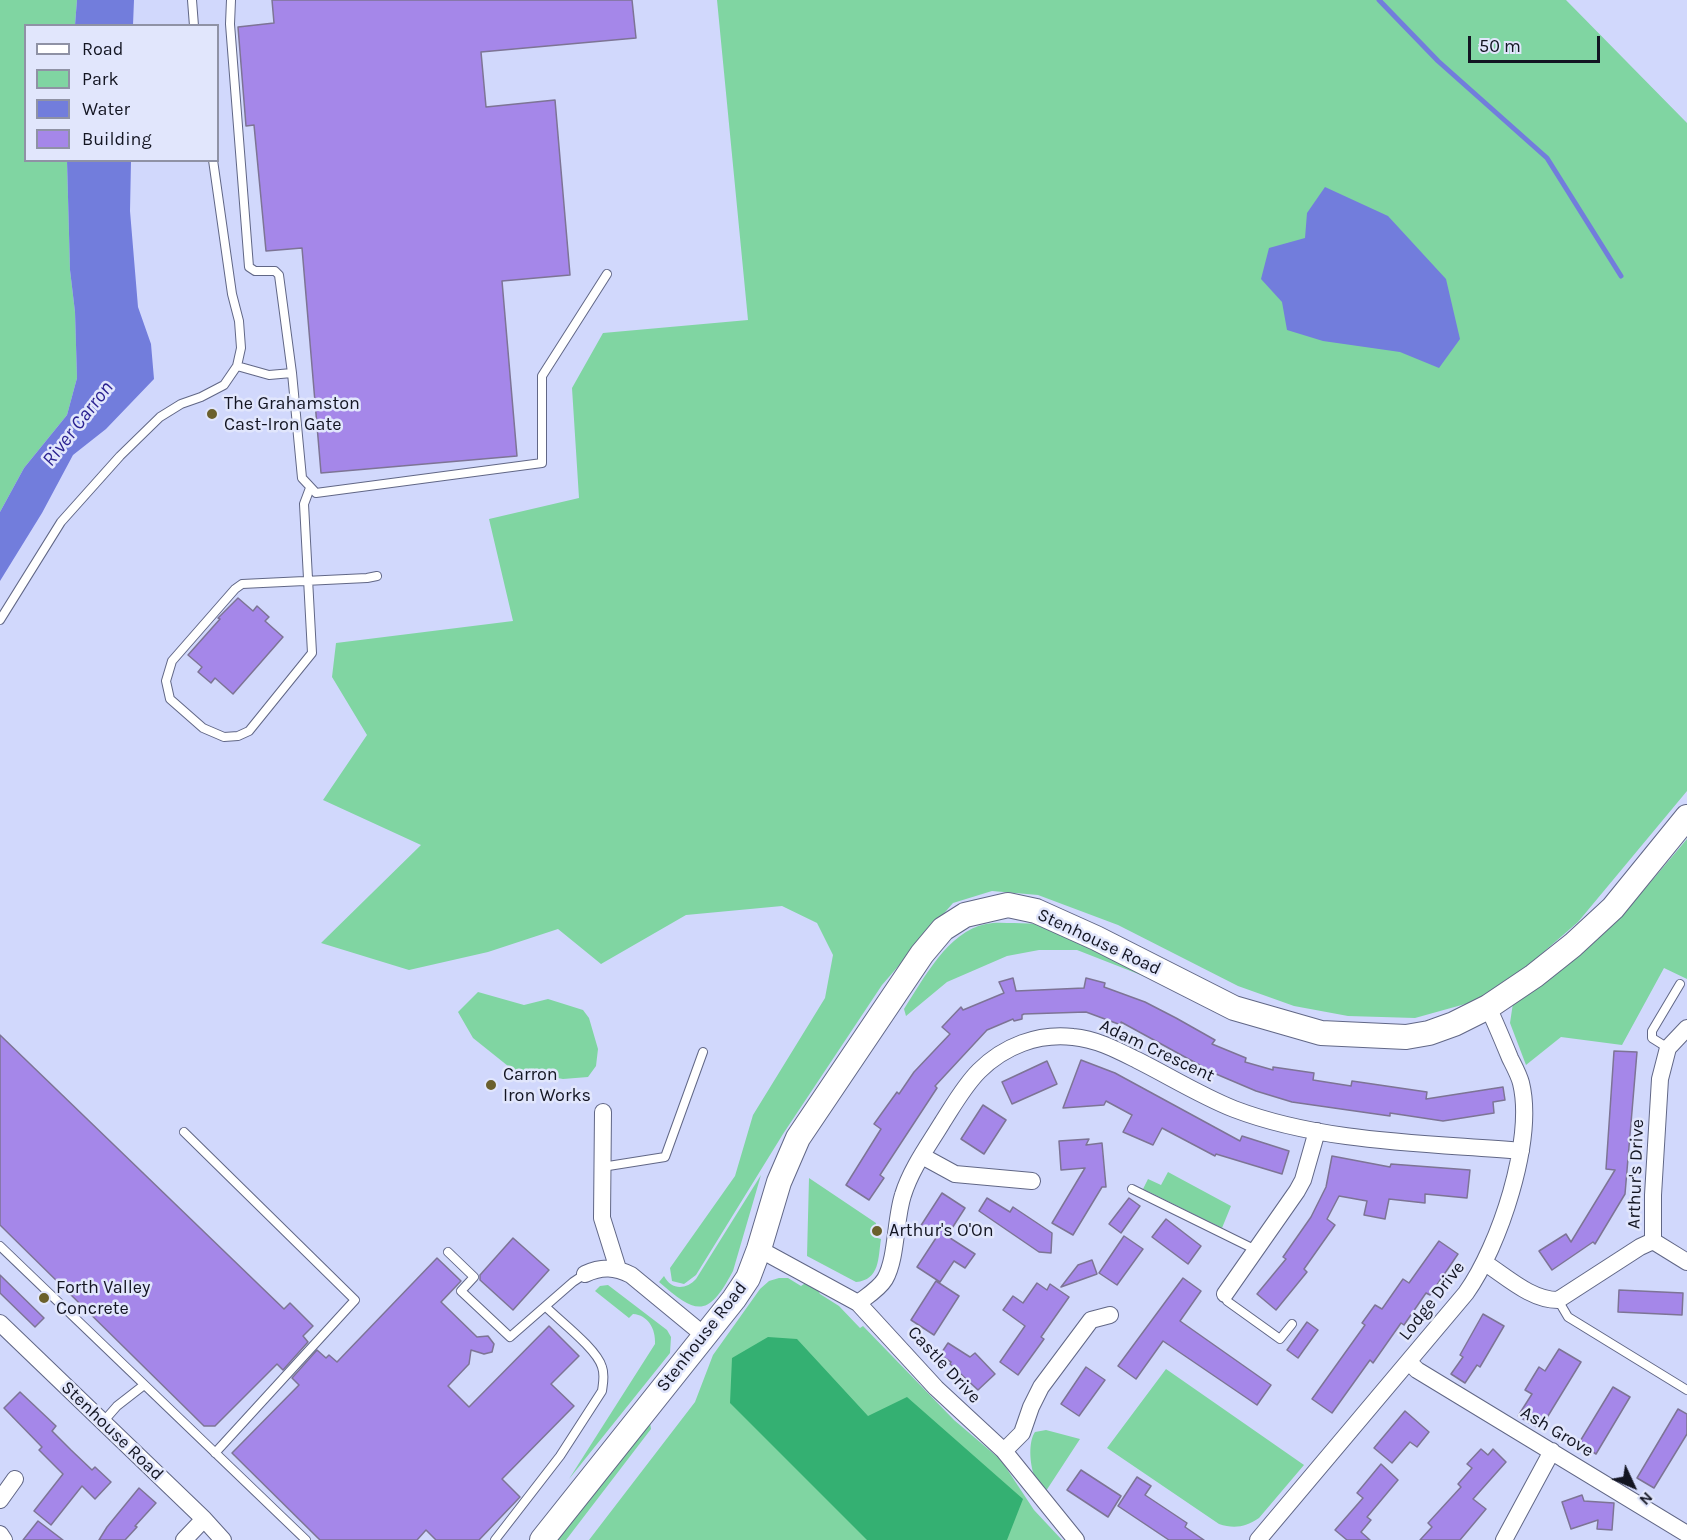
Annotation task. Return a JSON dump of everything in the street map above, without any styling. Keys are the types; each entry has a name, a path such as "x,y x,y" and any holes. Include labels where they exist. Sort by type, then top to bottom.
{"street":[{"name":"Stenhouse Road","path":"542,1540 705,1336 748,1278 779,1182 798,1138 922,954 943,929 965,915 982,909 1008,905 1036,911 1096,938 1234,1008 1320,1033 1406,1037 1454,1024 1488,1007 1565,951 1613,908 1687,817"},
{"name":"Lodge Drive","path":"1258,1540 1466,1293 1485,1263 1506,1205 1521,1151 1525,1118 1521,1083 1488,1007"},
{"name":"Arthur's Drive","path":"1558,1300 1653,1241 1653,1195 1660,1079 1668,1048 1687,1028"},
{"name":"Adam Crescent","path":"858,1303 879,1287 885,1279 903,1194 922,1156 958,1098 977,1072 992,1059 1030,1040 1052,1035 1095,1041 1118,1050 1233,1108 1274,1122 1317,1131 1420,1143 1521,1151"},
{"path":"603,1112 602,1218 618,1269"},
{"path":"1225,1294 1300,1185 1317,1131"},
{"path":"922,1156 955,1174 1032,1181"},
{"path":"1653,1241 1687,1262"},
{"name":"Castle Drive","path":"759,1249 858,1303 936,1388 1004,1451 1076,1540"},
{"path":"1485,1263 1534,1295 1546,1300 1558,1300"},
{"path":"585,1274 604,1268 618,1269 631,1275 705,1336"},
{"path":"1004,1451 1022,1433 1030,1407 1041,1387 1092,1320 1110,1315"},
{"name":"Stenhouse Road","path":"0,1323 223,1540"},
{"name":"Ash Grove","path":"1409,1362 1417,1370 1687,1534"},
{"path":"1504,1540 1552,1451"},
{"path":"0,1500 15,1479"},
{"path":"184,1540 204,1519"},
{"path":"0,1534 4,1540"}],"lane":[{"path":"192,0 194,24"},
{"path":"231,0 230,24 249,267 255,271 275,271 279,275 292,373 302,478 316,493 542,464 542,376 607,274"},
{"path":"0,620 61,522 120,456 160,417 181,404 224,385 237,366 241,348 239,321 232,294 213,162"},
{"path":"237,366 268,375 292,373"},
{"path":"310,488 304,504 308,582 312,653 249,731 238,736 224,737 202,728 170,699 166,681 172,661 242,584 308,582 377,576"},
{"path":"1668,1048 1652,1038 1652,1031 1680,984"},
{"path":"602,1167 665,1157 703,1052"},
{"path":"184,1132 355,1300 215,1453"},
{"path":"1132,1189 1256,1250"},
{"path":"0,1246 306,1540"},
{"path":"448,1252 474,1277 461,1291 510,1337 585,1274"},
{"path":"1225,1294 1227,1301 1280,1340 1292,1324"},
{"path":"1558,1300 1568,1317 1687,1390"},
{"path":"495,1540 560,1456 602,1391 603,1368 597,1356 546,1307"},
{"path":"103,1422 117,1406 144,1385"}],"green space":[{"path":"0,0 77,0 75,24 24,24 24,162 67,162 70,270 75,312 77,378 67,415 24,468 0,512"},
{"path":"717,0 1566,0 1687,123 1687,791 1578,922 1516,976 1476,1001 1415,1018 1348,1016 1294,1006 1238,986 1118,925 1038,895 992,891 953,903 882,985 783,1134 696,1275 684,1284 672,1281 670,1268 735,1176 753,1115 825,998 833,955 817,923 782,906 686,915 601,964 558,929 488,952 409,970 321,943 421,845 323,800 367,735 332,677 336,643 513,621 489,519 579,498 572,388 603,333 748,320"},
{"path":"1687,839 1687,979 1664,968 1622,1045 1561,1037 1526,1065 1510,1023 1513,1003 1621,917"},
{"path":"996,923 1044,924 1192,995 1077,950 1039,950 1007,956 947,982 906,1016 904,1009 928,971 948,946 972,928"},
{"path":"478,992 524,1005 548,999 583,1010 589,1018 598,1049 596,1066 588,1077 563,1079 513,1070 473,1038 458,1012"},
{"path":"1168,1172 1231,1206 1222,1228 1143,1189 1148,1179 1161,1185"},
{"path":"761,1175 733,1271 724,1286 709,1304 701,1307 683,1301 659,1282 664,1276 671,1284 683,1287 696,1279"},
{"path":"809,1178 876,1223 874,1237 881,1239 876,1267 870,1277 856,1282 807,1256"},
{"path":"788,1278 801,1286 807,1282 839,1306 860,1328 863,1326 954,1420 1001,1460 1034,1510 1062,1540 589,1540 695,1402 713,1355 760,1289 769,1281"},
{"path":"608,1285 667,1330 671,1337 670,1353 569,1479 655,1344 652,1328 647,1320 633,1314 629,1318 595,1291 600,1286"},
{"path":"768,1337 797,1339 868,1416 907,1397 1023,1499 1007,1540 867,1540 730,1403 732,1358"},
{"path":"1166,1369 1304,1465 1259,1518 1235,1527 1219,1524 1107,1448"},
{"path":"650,1423 651,1429 566,1540 556,1540"},
{"path":"1046,1430 1080,1439 1046,1491 1034,1475 1030,1453 1031,1441 1035,1432"}],"water":[{"path":"77,0 134,0 133,24 75,24"},
{"name":"River Carron","path":"67,162 131,162 130,211 138,307 151,344 154,379 106,429 73,455 42,513 0,581 0,512 24,468 67,415 77,378 75,312 70,270"},
{"path":"1325,187 1388,216 1446,279 1460,339 1439,368 1400,352 1323,341 1287,330 1282,302 1261,279 1269,248 1305,238 1307,213"}],"building":[{"path":"272,0 632,0 636,38 481,52 486,107 555,100 570,275 502,281 517,456 321,473 302,248 266,251 254,125 246,126 238,27 274,23"},
{"path":"238,598 253,611 257,606 269,617 265,621 283,637 233,694 215,678 211,683 198,672 202,667 188,655 220,619 218,618"},
{"path":"1013,978 1016,991 1084,988 1086,978 1105,983 1104,987 1145,1002 1215,1040 1212,1044 1246,1058 1245,1062 1273,1070 1273,1067 1314,1073 1313,1080 1351,1086 1352,1081 1427,1092 1426,1099 1503,1087 1505,1100 1493,1102 1494,1113 1443,1121 1292,1102 1256,1091 1216,1074 1121,1022 1121,1025 1086,1012 1024,1014 1022,1019 1014,1021 1013,1019 987,1030 935,1086 937,1088 880,1175 884,1178 869,1200 846,1185 881,1129 874,1124 897,1092 899,1094 914,1072 950,1034 942,1027 961,1007 963,1010 1004,993 999,982"},
{"path":"0,1035 284,1309 290,1303 313,1326 303,1336 308,1342 283,1370 277,1364 215,1426 204,1426 0,1225"},
{"path":"1614,1051 1637,1052 1625,1194 1595,1244 1593,1242 1552,1270 1539,1251 1566,1234 1571,1242 1615,1170 1606,1169"},
{"path":"1081,1060 1115,1073 1240,1141 1242,1136 1289,1151 1282,1174 1216,1154 1215,1156 1162,1128 1153,1145 1123,1132 1132,1115 1106,1101 1104,1105 1063,1108"},
{"path":"1047,1061 1057,1084 1012,1104 1002,1082"},
{"path":"983,1105 1006,1120 984,1154 961,1139"},
{"path":"1089,1139 1086,1145 1102,1143 1106,1187 1102,1187 1073,1235 1052,1223 1085,1168 1061,1170 1059,1141"},
{"path":"1332,1156 1390,1167 1391,1164 1470,1170 1467,1198 1425,1194 1425,1203 1389,1199 1385,1219 1364,1215 1367,1201 1339,1196 1327,1219 1335,1225 1304,1269 1307,1272 1276,1310 1257,1294 1286,1259 1283,1257 1311,1217 1326,1187"},
{"path":"942,1193 965,1208 947,1236 975,1254 965,1268 954,1261 940,1282 917,1267 936,1238 920,1227"},
{"path":"987,1198 1010,1212 1013,1207 1052,1233 1051,1253 1039,1252 979,1211"},
{"path":"1129,1198 1140,1206 1121,1233 1109,1224"},
{"path":"1166,1219 1201,1246 1188,1264 1152,1237"},
{"path":"1124,1236 1143,1249 1117,1285 1099,1273"},
{"path":"513,1238 549,1270 513,1310 480,1280 480,1275"},
{"path":"1439,1241 1458,1254 1430,1295 1426,1293 1404,1325 1401,1323 1373,1363 1370,1360 1332,1413 1312,1399 1365,1325 1362,1323 1375,1305 1382,1309 1403,1279 1409,1283"},
{"path":"437,1258 461,1281 441,1302 477,1337 488,1336 494,1344 492,1352 484,1354 471,1350 469,1364 448,1386 469,1407 549,1326 579,1356 551,1384 574,1406 502,1479 520,1497 479,1540 436,1540 426,1530 417,1540 320,1540 232,1453 299,1385 292,1378 317,1350 326,1358 329,1355 337,1362"},
{"path":"1092,1260 1097,1274 1061,1287 1078,1265"},
{"path":"0,1275 44,1318 35,1327 0,1293"},
{"path":"1183,1278 1201,1291 1180,1321 1271,1385 1257,1405 1163,1341 1136,1379 1118,1366"},
{"path":"936,1281 959,1296 934,1335 911,1320"},
{"path":"1037,1283 1047,1290 1050,1284 1069,1297 1041,1337 1044,1339 1018,1375 1000,1362 1025,1326 1003,1310 1013,1296 1023,1303"},
{"path":"1619,1290 1683,1293 1682,1315 1618,1312"},
{"path":"1483,1314 1504,1326 1480,1367 1477,1365 1465,1383 1451,1374 1463,1357 1460,1355"},
{"path":"1307,1322 1318,1330 1298,1358 1287,1350"},
{"path":"948,1343 970,1357 975,1353 995,1374 978,1390 950,1364 951,1362 940,1355"},
{"path":"1559,1349 1581,1362 1540,1429 1518,1416 1532,1394 1525,1390 1539,1367 1545,1371"},
{"path":"1086,1367 1105,1380 1079,1416 1061,1404"},
{"path":"1613,1387 1630,1397 1596,1454 1579,1443"},
{"path":"20,1392 56,1426 52,1431 71,1450 92,1470 95,1467 111,1482 95,1499 82,1486 51,1525 34,1511 63,1474 39,1450 42,1447 4,1408"},
{"path":"1678,1409 1687,1414 1687,1434 1654,1488 1637,1478"},
{"path":"1405,1411 1429,1432 1417,1447 1410,1442 1392,1463 1374,1448"},
{"path":"1481,1449 1488,1455 1493,1449 1506,1462 1473,1499 1486,1509 1460,1540 1420,1540 1432,1527 1428,1523 1461,1487 1458,1484 1472,1468 1467,1464"},
{"path":"1381,1464 1398,1480 1367,1517 1371,1520 1361,1532 1370,1540 1347,1540 1335,1530 1363,1498 1357,1493"},
{"path":"1081,1470 1121,1496 1108,1517 1067,1490"},
{"path":"1137,1477 1151,1486 1145,1495 1187,1523 1185,1527 1204,1540 1169,1540 1118,1506"},
{"path":"139,1488 156,1503 125,1540 99,1540 107,1527"},
{"path":"1582,1495 1584,1501 1614,1503 1612,1530 1597,1529 1598,1520 1571,1529 1562,1502"},
{"path":"38,1521 63,1540 23,1540"}],"waterway":[{"path":"1379,0 1438,61 1547,158 1621,276"}],"place":[{"name":"The Grahamston Cast-Iron Gate","path":"212,414"},
{"name":"Carron Iron Works","path":"491,1085"},
{"name":"Arthur's O'On","path":"877,1231"},
{"name":"Forth Valley Concrete","path":"44,1298"}]}
